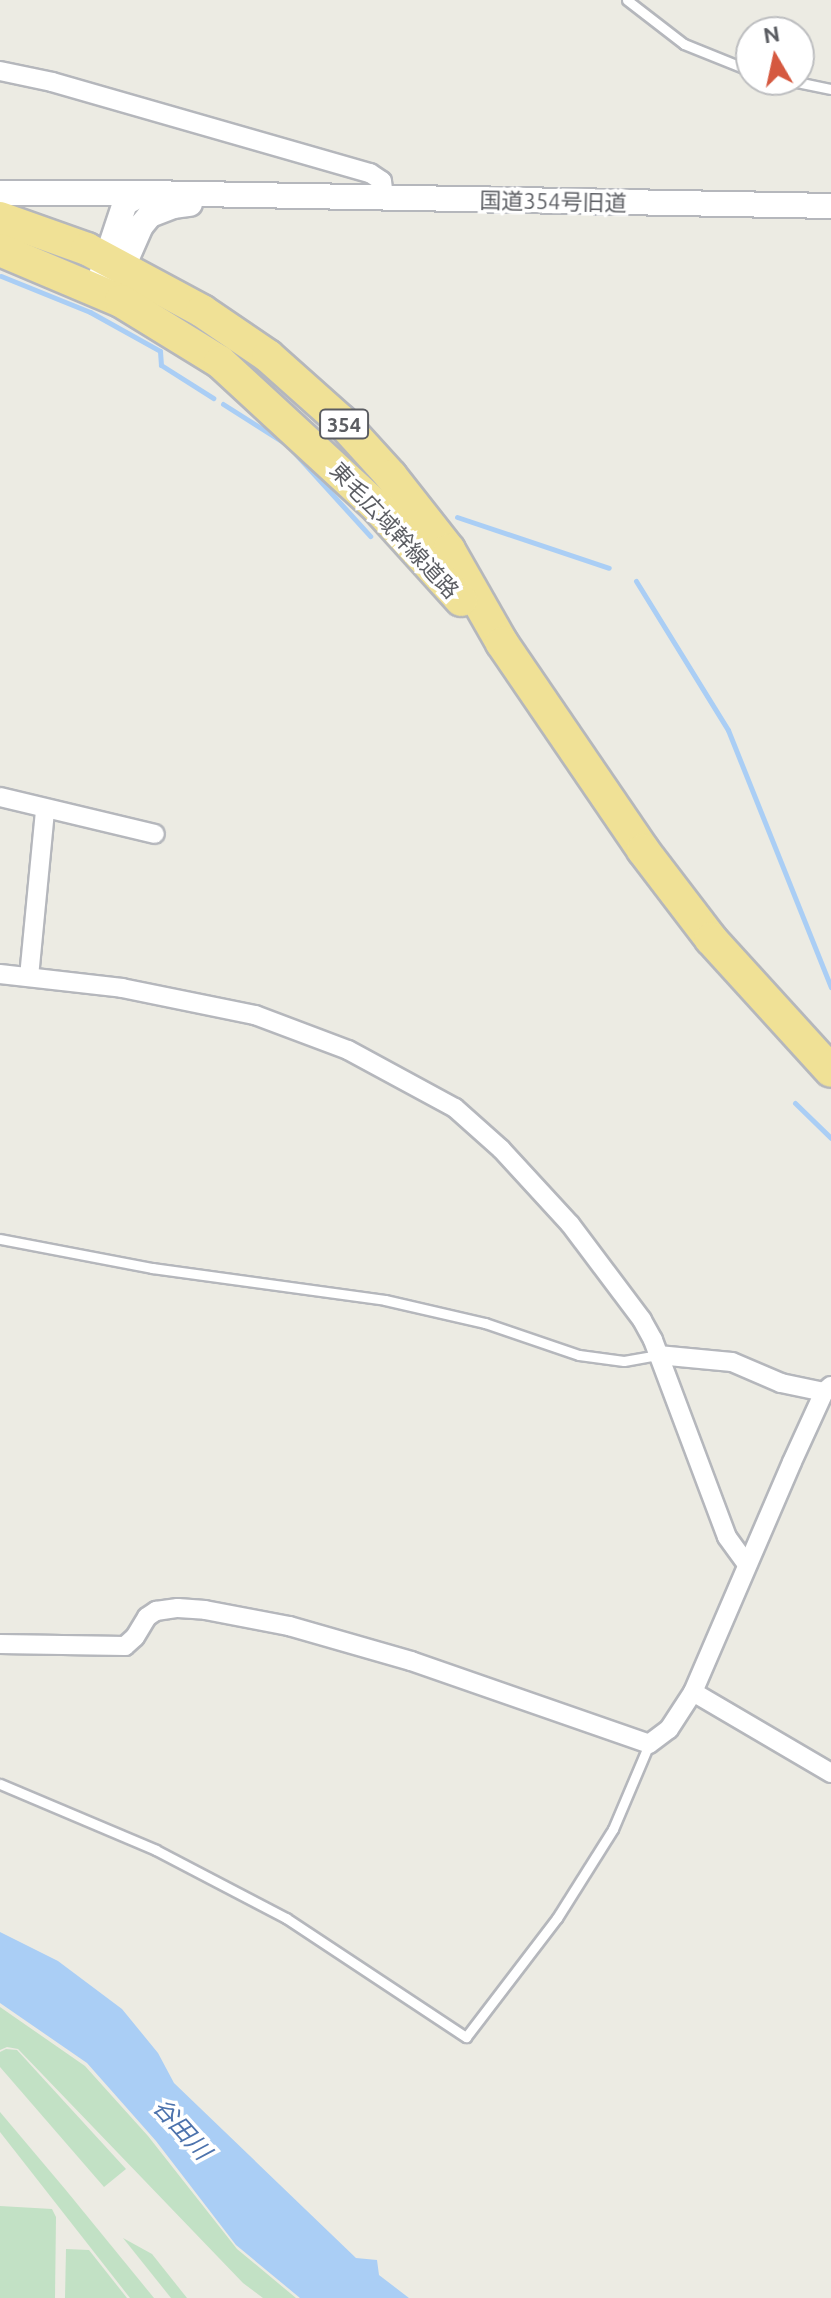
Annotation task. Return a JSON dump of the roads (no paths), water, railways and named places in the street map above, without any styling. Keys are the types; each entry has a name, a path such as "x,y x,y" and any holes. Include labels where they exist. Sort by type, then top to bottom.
{"highway":[{"name":"東毛広域幹線道路","path":"0,218 114,262 233,330 291,375 341,421 391,476 449,550 502,643 643,850 711,939 831,1071"},
{"name":"東毛広域幹線道路","path":"0,250 98,290 150,317 234,372 378,508 502,643"}],"street":[{"path":"0,71 52,82 370,173 382,181 384,198"},
{"path":"0,193 144,193"},
{"name":"国道354号旧道","path":"114,262 125,203 144,193 831,206"},
{"name":"国道354号旧道","path":"98,290 141,226 150,215 163,208 276,197"},
{"path":"0,797 155,834"},
{"path":"29,977 45,810"},
{"path":"0,974 122,988 255,1015 348,1050 455,1108 501,1149 589,1246 642,1320 727,1537 747,1565"},
{"path":"0,1644 125,1646 156,1611 178,1608 216,1611 289,1626 411,1661 649,1744 669,1729 693,1692 828,1389 781,1383 732,1362 658,1355"},
{"path":"693,1692 831,1773"}],"lane":[{"path":"627,0 684,44 735,65"},
{"path":"0,1239 152,1268 385,1300 485,1323 579,1355 624,1361 658,1355"},
{"path":"0,1784 156,1850 272,1910 466,2037 557,1918 606,1841 649,1744"}],"water":[{"name":"谷田川","path":"0,1932 58,1961 122,2009 158,2053 174,2083 356,2258 377,2260 379,2275 409,2298 300,2298 236,2245 156,2141 87,2063 0,2003"}],"waterway":[{"path":"1,276 90,312 160,351 161,365 213,398"},
{"path":"223,404 286,444"},
{"path":"293,451 370,536"},
{"path":"457,517 609,568"},
{"path":"636,581 728,730 831,987"},
{"path":"795,1103 831,1138"}]}
